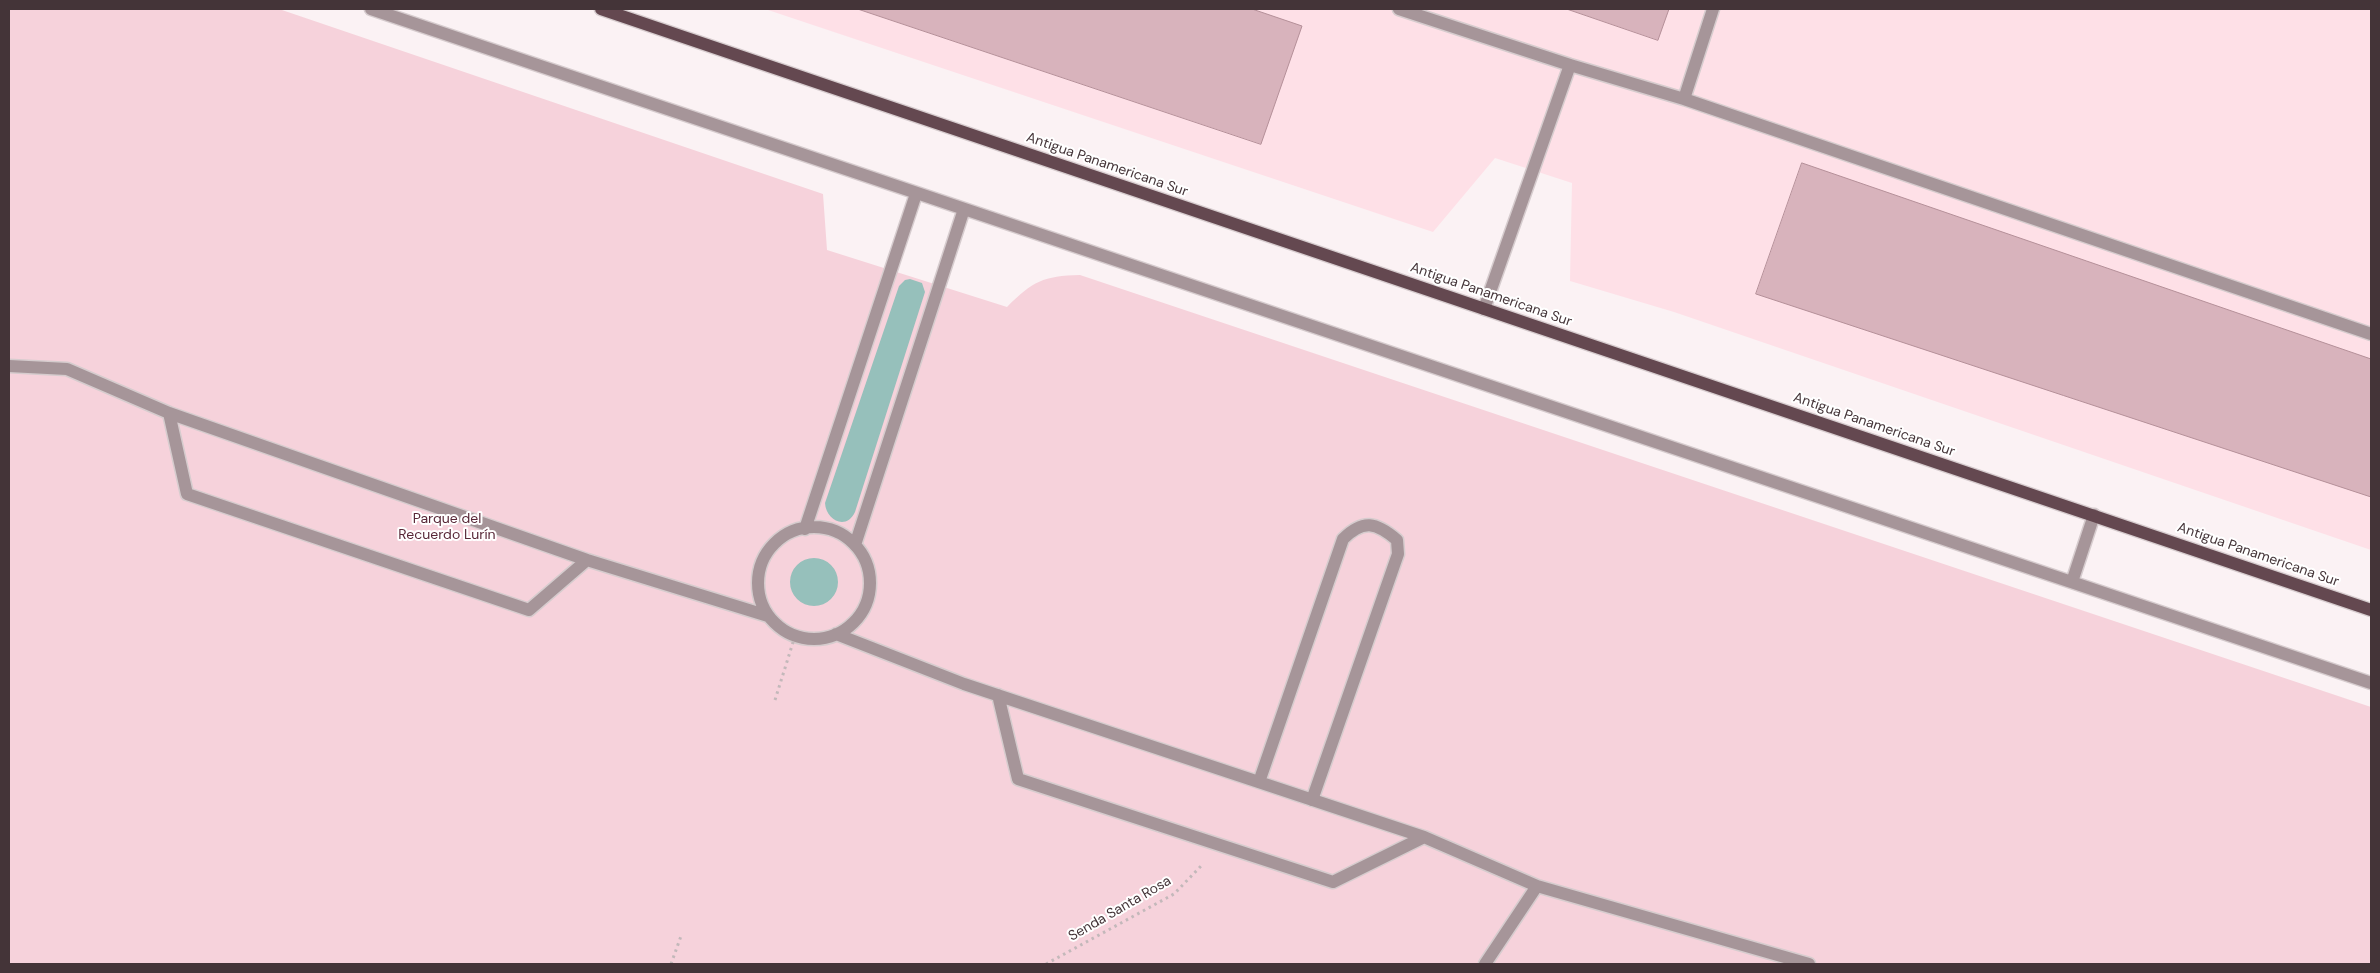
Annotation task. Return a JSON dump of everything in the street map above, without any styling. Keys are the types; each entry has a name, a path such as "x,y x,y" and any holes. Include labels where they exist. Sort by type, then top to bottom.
{"main road":[{"name":"Antigua Panamericana Sur","path":"601,9 2371,610"}],"lane":[{"path":"371,9 2371,683"},
{"path":"1399,9 1570,65 1684,99 2371,334"},
{"path":"1684,99 1713,9"},
{"path":"1484,309 1570,65"},
{"path":"805,529 916,194"},
{"path":"855,545 964,209"},
{"path":"9,366 67,369 169,413 587,560 768,616"},
{"path":"169,413 187,494 529,610 587,560"},
{"path":"2072,582 2094,515"},
{"path":"1259,782 1343,539 1352,530 1368,524 1384,529 1397,540 1398,554 1312,800"},
{"path":"805,529 829,529 843,536 855,545 865,560 870,577 869,594 863,611 852,625 836,634 819,639 795,636 778,626 768,616 760,600 758,582 761,565 769,550 782,537 805,529"},
{"path":"836,634 998,695 1424,837 1537,886 1809,964"},
{"path":"998,695 1018,779 1333,882 1424,837"},
{"path":"1485,964 1537,886"}],"path":[{"path":"775,700 795,636"},
{"name":"Senda Santa Rosa","path":"1046,964 1174,894 1222,846"},
{"path":"672,964 681,936"}],"shaded area":[{"path":"765,9 2371,9 2371,550 1674,312 1570,281 1572,183 1495,158 1433,232"}],"green space":[{"name":"Parque del Recuerdo Lurín","path":"9,9 279,9 823,194 827,250 1007,307 1024,291 1039,282 1057,277 1080,275 2371,707 2371,964 9,964"}],"water":[{"path":"910,279 922,283 925,292 855,512 847,521 837,521 829,514 825,503 899,286 905,280"},
{"path":"809,558 819,558 831,565 838,577 838,587 831,599 819,606 809,606 801,602 794,595 790,587 790,577 794,569 801,562"}],"building":[{"path":"858,9 1252,9 1302,26 1261,144"},
{"path":"1567,9 1669,9 1658,40"},
{"path":"1802,163 2371,359 2371,497 1756,294"}]}
